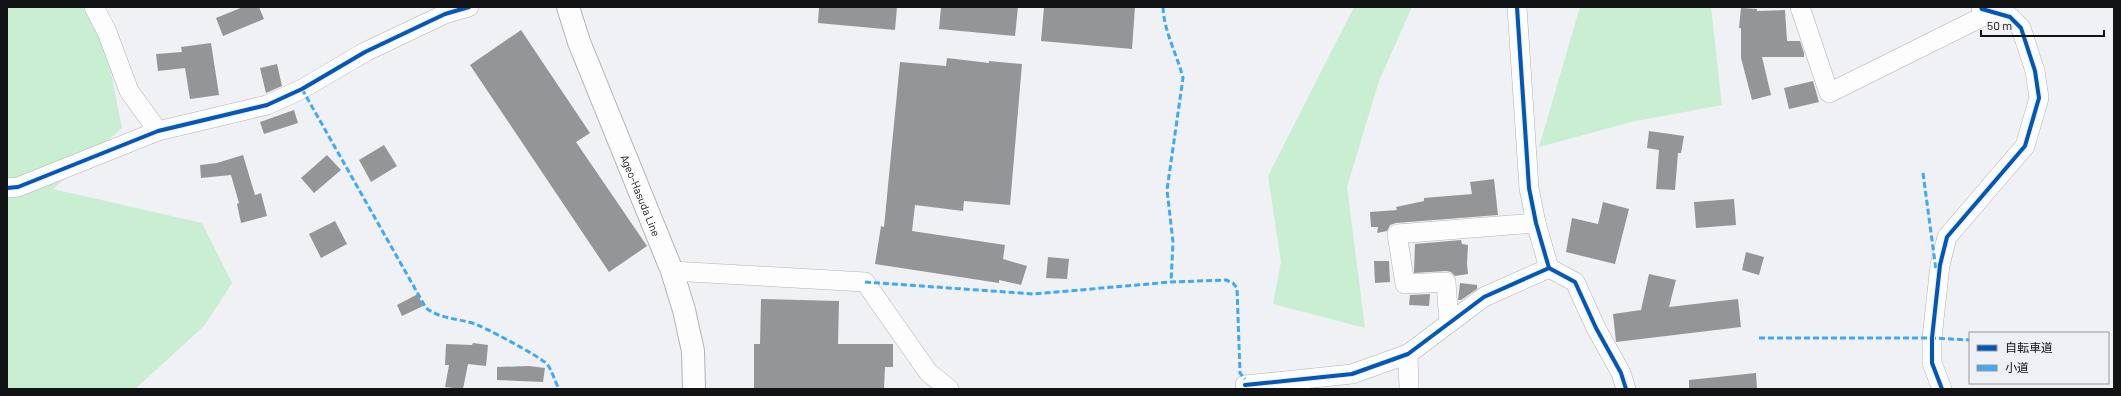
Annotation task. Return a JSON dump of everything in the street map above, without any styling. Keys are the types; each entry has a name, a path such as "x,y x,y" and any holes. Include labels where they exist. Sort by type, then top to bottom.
{"main road":[{"name":"Ageo-Hasuda Line","path":"568,7 579,42 672,271 684,310 693,351 694,389"}],"street":[{"path":"94,7 107,32 129,91 158,131"},
{"path":"7,188 18,187 158,131 266,105 302,90 365,52 443,10 469,7"},
{"path":"1517,7 1529,188 1536,223 1549,268 1575,282 1596,328 1620,373 1626,389"},
{"path":"1800,7 1829,93 1987,9 2010,17 2021,28 2035,71 2039,98 2026,146 1947,237 1940,265 1932,338 1932,364 1942,389"},
{"path":"1449,323 1446,282 1405,284 1397,234 1536,223"},
{"path":"1245,384 1352,374 1408,354 1484,298 1549,268"},
{"path":"672,271 865,282 928,372 949,389"},
{"path":"1408,354 1409,389"}],"green space":[{"path":"7,7 93,7 104,38 122,128 53,189 202,223 232,283 204,326 135,389 7,389"},
{"path":"1354,7 1412,7 1379,81 1347,187 1365,328 1273,304 1281,262 1268,176"},
{"path":"1580,7 1711,7 1722,105 1631,122 1539,147"}],"building":[{"path":"243,7 259,7 264,19 223,36 216,18"},
{"path":"819,7 897,7 895,30 818,23"},
{"path":"941,7 1018,7 1015,36 939,29"},
{"path":"1044,7 1135,7 1132,49 1041,41"},
{"path":"1741,8 1757,9 1757,11 1785,10 1787,41 1800,41 1804,53 1804,57 1762,57 1771,95 1752,100 1741,58 1741,28 1739,28"},
{"path":"521,30 590,133 576,142 647,246 609,272 470,65"},
{"path":"211,43 219,95 190,99 185,68 158,71 156,54 182,52 181,47"},
{"path":"947,58 989,63 989,61 1022,64 1010,205 964,201 963,211 915,205 912,231 1005,245 1003,259 1027,266 1021,285 999,280 999,283 875,264 881,226 884,227 900,62 946,66"},
{"path":"277,64 282,86 266,93 260,68"},
{"path":"1813,81 1819,102 1789,109 1784,88"},
{"path":"294,110 298,123 264,134 260,122"},
{"path":"1649,131 1684,136 1681,153 1678,153 1675,190 1656,189 1659,150 1647,148"},
{"path":"384,145 397,166 371,182 359,160"},
{"path":"243,155 255,195 261,193 267,216 241,223 237,204 239,203 231,175 201,178 200,165 217,163"},
{"path":"327,155 341,170 314,193 301,178"},
{"path":"1494,179 1498,215 1396,223 1390,225 1387,231 1377,233 1378,227 1371,227 1370,212 1397,210 1396,207 1424,201 1424,198 1472,194 1470,182"},
{"path":"1734,199 1736,225 1696,228 1694,202"},
{"path":"1603,202 1629,209 1615,264 1566,252 1572,218 1598,224"},
{"path":"335,221 347,244 321,258 309,234"},
{"path":"1461,240 1462,244 1468,245 1468,274 1455,276 1451,272 1446,271 1414,273 1415,244"},
{"path":"1746,252 1764,257 1759,275 1742,270"},
{"path":"1048,257 1069,259 1067,279 1046,278"},
{"path":"1374,261 1389,261 1390,282 1375,283"},
{"path":"1649,274 1676,280 1669,307 1738,299 1741,327 1616,342 1613,314 1641,310"},
{"path":"1460,283 1477,285 1477,289 1461,300 1458,300"},
{"path":"418,294 423,306 402,316 397,305"},
{"path":"1430,294 1429,306 1409,305 1410,295"},
{"path":"761,299 839,301 838,344 893,344 893,367 885,367 884,389 754,389 754,344 760,344"},
{"path":"473,343 488,345 486,366 468,364 463,389 445,387 449,365 445,365 446,344 472,345"},
{"path":"529,366 545,368 543,382 497,380 497,367"},
{"path":"1756,373 1757,389 1689,389 1689,380"}],"marked path":[{"path":"1163,7 1168,34 1183,78 1167,190 1173,242 1171,282"},
{"path":"302,89 426,308 443,316 478,325 542,360 550,369 559,389"},
{"path":"1923,173 1936,270"},
{"path":"865,282 1034,294 1171,282 1226,280 1233,283 1237,288 1240,373 1245,379"},
{"path":"1759,338 1932,338 1969,340"}],"cycle path":[{"path":"7,188 18,187 158,131 267,105 302,89 365,52 445,14 469,7"},
{"path":"1517,7 1529,188 1536,223 1549,268 1575,282 1596,328 1621,373 1626,389"},
{"path":"1942,389 1932,363 1932,338 1940,265 1947,237 2025,146 2039,98 2035,71 2021,28 2010,17 1982,9 1981,7"},
{"path":"1245,385 1352,374 1408,354 1484,297 1549,268"}]}
